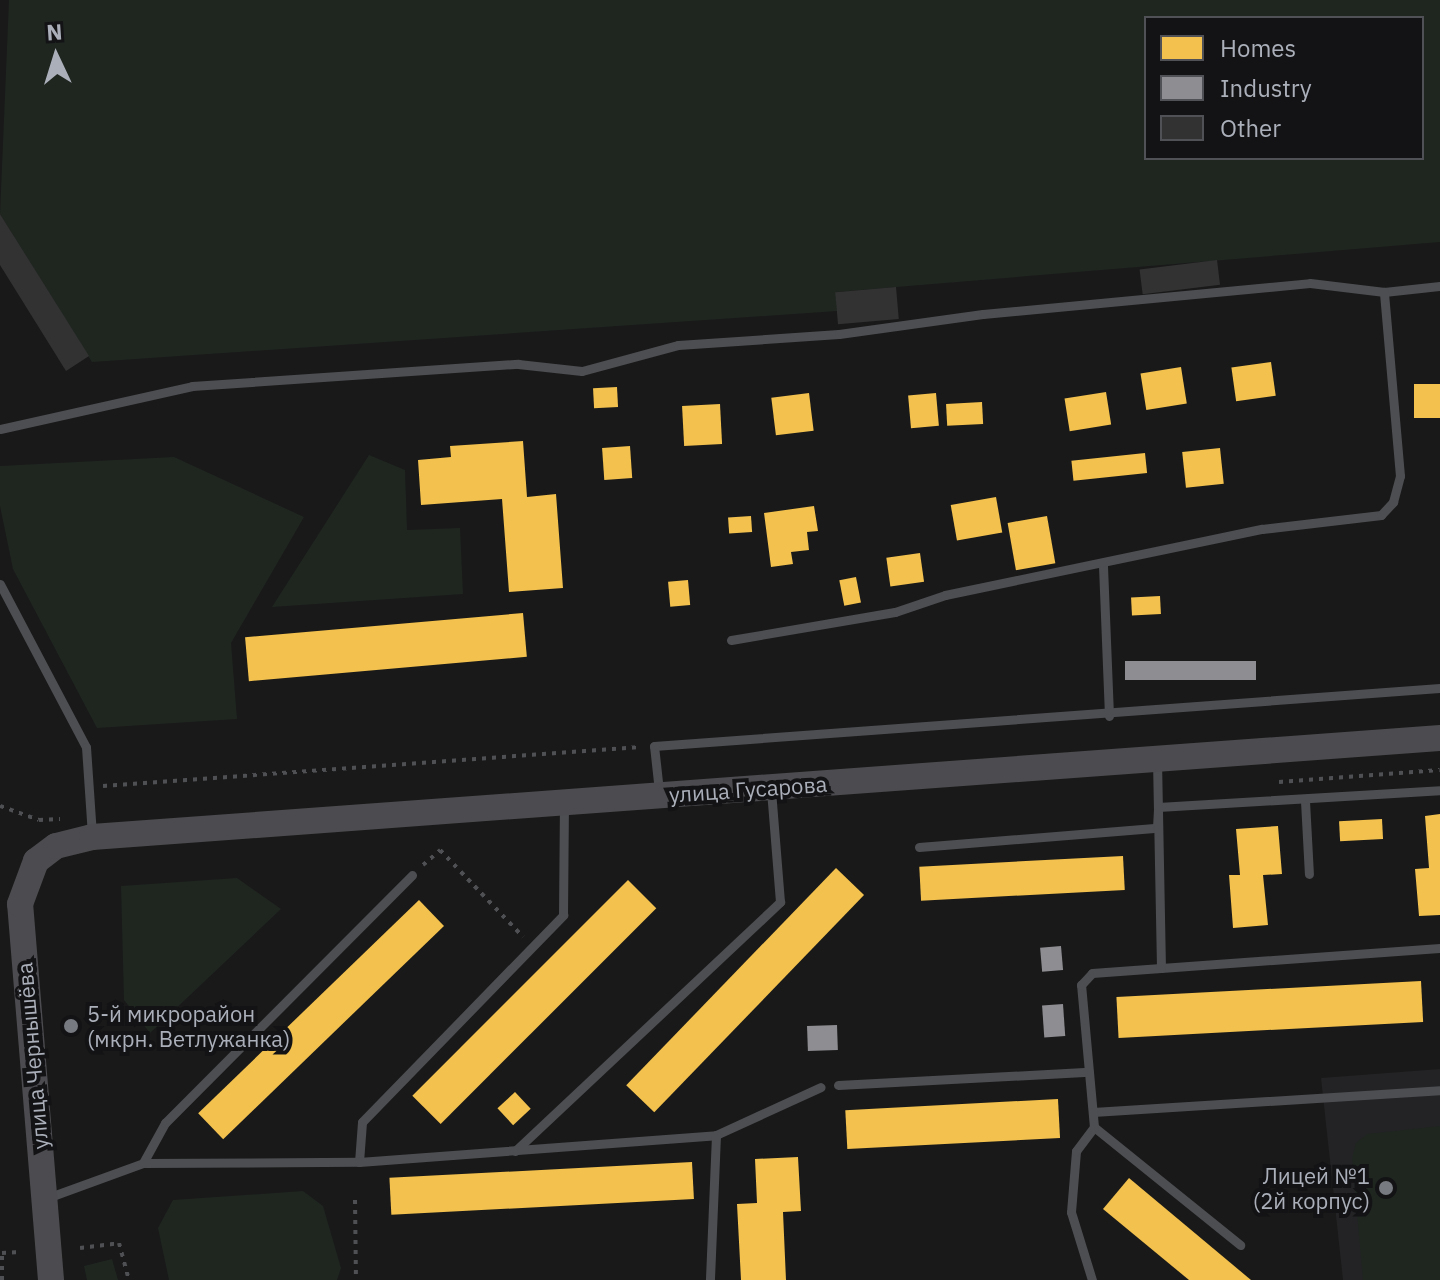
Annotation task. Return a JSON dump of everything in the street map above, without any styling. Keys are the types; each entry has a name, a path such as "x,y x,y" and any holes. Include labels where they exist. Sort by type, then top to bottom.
{"street":[{"name":"улица Гусарова","path":"56,846 91,828 771,788 1440,738"},
{"name":"улица Чернышёва","path":"51,1280 20,904 36,861 56,846"}],"lane":[{"path":"0,429 192,386 518,364 582,371 678,345 839,334 1310,283 1384,292 1440,286"},
{"path":"731,640 1103,566 1262,529 1381,515 1393,502 1400,476 1384,292"},
{"path":"1103,566 1109,716"},
{"path":"0,584 86,747 91,828"},
{"path":"660,795 654,746 1109,716 1440,688"},
{"path":"1157,759 1161,968"},
{"path":"515,1151 780,902 771,788"},
{"path":"1158,807 1305,801 1440,790"},
{"path":"359,1162 362,1122 563,915 564,801"},
{"path":"1305,801 1309,874"},
{"path":"919,847 1157,828"},
{"path":"143,1163 165,1123 412,875"},
{"path":"1092,1280 1071,1212 1076,1151 1094,1127 1081,985 1092,973 1440,948"},
{"path":"838,1085 1089,1072"},
{"path":"44,1200 143,1163 359,1162 716,1135 821,1087"},
{"path":"1093,1112 1440,1090"},
{"path":"1094,1127 1240,1245"},
{"path":"710,1280 716,1135"}],"path":[{"path":"89,787 654,746"},
{"path":"1267,783 1440,770"},
{"path":"0,806 39,820 91,828"},
{"path":"412,875 440,850 532,946"},
{"path":"355,1200 356,1280"},
{"path":"80,1248 119,1243 129,1280"},
{"path":"2,1280 2,1253 20,1252"}],"shaded area":[{"path":"9,0 1440,0 1440,242 836,292 837,311 92,362 0,214"},
{"path":"369,455 405,470 407,530 460,528 463,594 272,607"},
{"path":"174,457 304,517 231,643 237,719 97,728 13,569 0,506 0,466"},
{"path":"237,878 281,909 150,1033 124,1000 121,886"},
{"name":"Лицей №1 (2й корпус)","path":"1440,1069 1440,1280 1343,1280 1321,1078"},
{"path":"1440,1126 1440,1280 1363,1280 1352,1158 1356,1143 1367,1134"},
{"path":"303,1191 323,1206 341,1268 337,1280 169,1280 158,1228 173,1200"},
{"path":"112,1259 118,1280 87,1280 84,1266"}],"building: Homes":[{"path":"1271,362 1276,396 1236,401 1231,368"},
{"path":"1181,367 1187,404 1146,410 1141,373"},
{"path":"1414,384 1440,384 1440,418 1414,418"},
{"path":"617,387 618,407 594,408 593,388"},
{"path":"1106,392 1111,425 1070,431 1065,399"},
{"path":"809,393 814,431 776,435 771,398"},
{"path":"936,393 939,426 911,428 908,395"},
{"path":"982,402 983,424 947,426 946,404"},
{"path":"720,404 722,444 684,446 682,406"},
{"path":"523,441 527,497 556,494 563,588 509,592 502,499 421,505 418,460 451,457 450,446"},
{"path":"630,446 632,478 604,480 602,448"},
{"path":"1220,448 1224,484 1186,488 1182,452"},
{"path":"1145,453 1147,473 1073,481 1071,461"},
{"path":"996,497 1002,532 957,540 951,505"},
{"path":"814,506 818,531 807,532 809,550 791,552 793,564 771,567 764,513"},
{"path":"751,516 752,532 729,534 728,518"},
{"path":"1047,516 1055,563 1016,570 1008,523"},
{"path":"920,553 924,582 890,586 886,558"},
{"path":"856,577 861,603 844,606 839,580"},
{"path":"688,580 690,605 670,607 668,582"},
{"path":"1160,596 1161,614 1132,615 1131,598"},
{"path":"523,613 527,657 249,681 245,637"},
{"path":"1440,814 1440,915 1419,916 1415,869 1429,868 1425,816"},
{"path":"1382,819 1383,839 1340,841 1339,821"},
{"path":"1278,826 1282,874 1263,875 1268,925 1233,928 1229,875 1240,875 1236,829"},
{"path":"1123,856 1125,890 921,901 919,867"},
{"path":"836,868 864,895 654,1112 626,1085"},
{"path":"628,880 656,908 441,1124 412,1096"},
{"path":"419,900 444,926 223,1139 198,1113"},
{"path":"1421,981 1423,1022 1119,1038 1116,997"},
{"path":"515,1092 531,1109 513,1125 497,1108"},
{"path":"1058,1099 1060,1138 847,1149 845,1110"},
{"path":"798,1157 801,1211 783,1212 786,1280 741,1280 737,1204 757,1203 755,1159"},
{"path":"692,1162 694,1199 391,1215 389,1178"},
{"path":"1129,1178 1251,1280 1189,1280 1103,1209"}],"building: Industry":[{"path":"1125,661 1256,661 1256,680 1125,680"},
{"path":"1061,946 1063,970 1042,972 1040,948"},
{"path":"1063,1004 1065,1036 1044,1037 1042,1005"},
{"path":"837,1025 838,1050 808,1051 807,1026"}],"building: Other":[{"path":"0,214 89,356 66,371 0,265"},
{"path":"1217,260 1220,285 1143,294 1140,270"},
{"path":"896,287 899,319 838,324 835,292"}],"place":[{"name":"5-й микрорайон (мкрн. Ветлужанка)","path":"71,1026"},
{"name":"Лицей №1 (2й корпус)","path":"1386,1188"}]}
